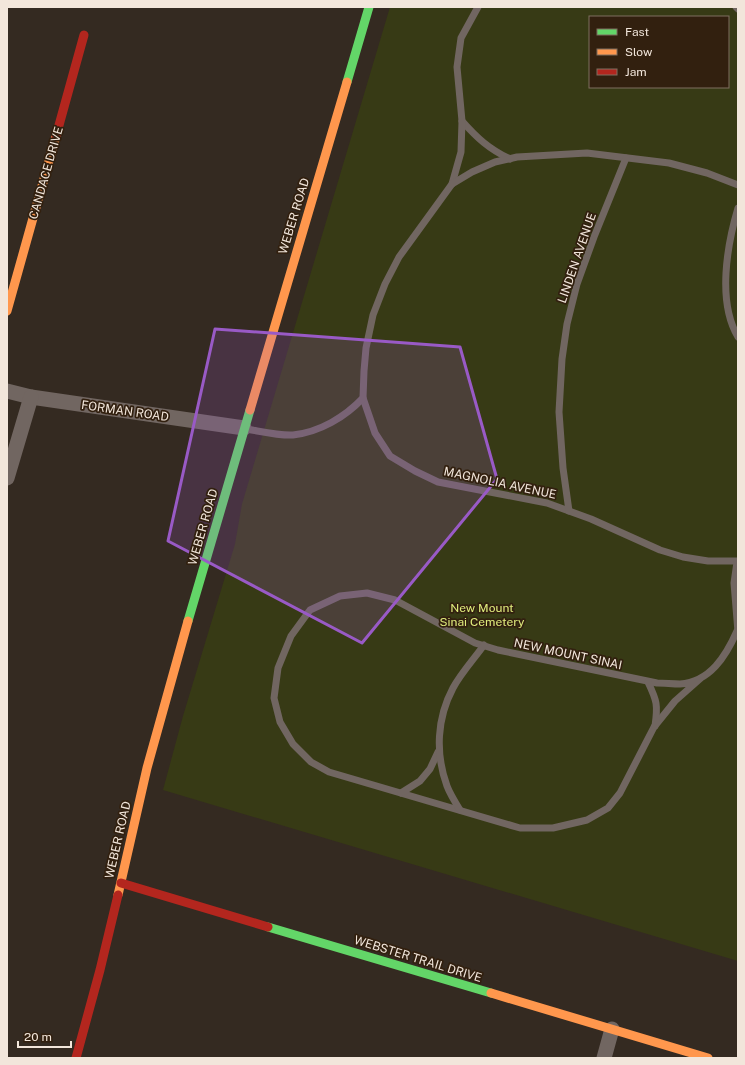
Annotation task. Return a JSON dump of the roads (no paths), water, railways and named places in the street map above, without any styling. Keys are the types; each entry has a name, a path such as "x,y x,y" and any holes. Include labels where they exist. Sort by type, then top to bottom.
{"main road":[{"name":"WEBER ROAD","path":"76,1058 100,970 147,768 166,698 244,428 369,7"},
{"name":"CANDACE DRIVE","path":"7,311 84,35"},
{"name":"WEBSTER TRAIL DRIVE","path":"121,883 708,1058"}],"street":[{"name":"FORMAN ROAD","path":"7,391 31,397 244,428"},
{"path":"7,478 31,397"},
{"path":"604,1058 612,1029"}],"lane":[{"path":"244,428 291,435 304,433 327,425 351,411 363,398 366,348 373,315 385,284 399,256 452,184 461,152 462,122 457,67 461,38 478,7"},
{"path":"462,122 479,140 496,152 510,159"},
{"path":"452,184 495,162 545,155 586,152 676,165 707,173 738,185"},
{"name":"LINDEN AVENUE","path":"569,511 563,468 559,412 562,359 565,338 577,284 626,158"},
{"path":"738,208 733,224 726,275 729,316 738,337"},
{"name":"MAGNOLIA AVENUE","path":"363,398 375,433 390,456 415,472 438,482 547,503 591,519 666,552 683,557 708,561 738,562"},
{"name":"NEW MOUNT SINAI","path":"701,678 681,684 648,682 498,650 475,643 395,600 367,593 340,596 310,610 291,636 278,668 274,698 280,722 293,744 311,762 329,772 520,828 553,828 587,820 608,808 620,793 654,727 675,702 701,678 716,667 729,649 738,631 734,583 738,562"},
{"path":"460,810 447,787 440,760 439,734 444,708 454,687 484,646"},
{"name":"NEW MOUNT SINAI","path":"648,682 654,694 658,708 654,727"},
{"path":"401,793 420,781 430,769 439,750"}],"park label":[{"name":"New Mount Sinai Cemetery","path":"482,615"}]}
